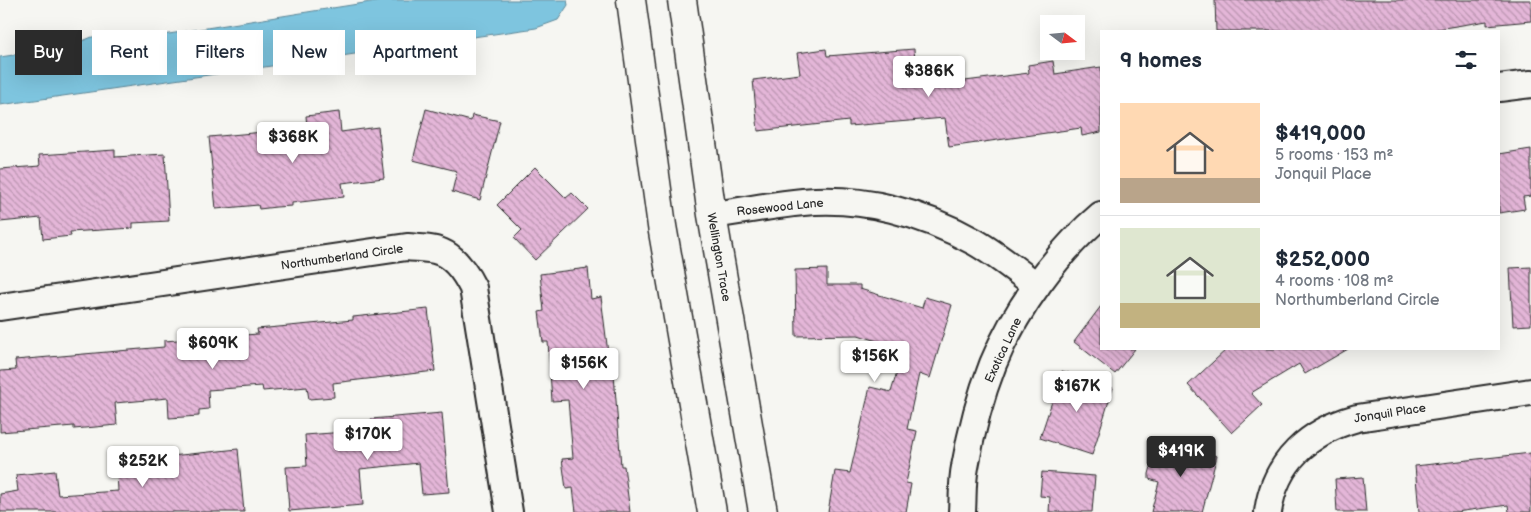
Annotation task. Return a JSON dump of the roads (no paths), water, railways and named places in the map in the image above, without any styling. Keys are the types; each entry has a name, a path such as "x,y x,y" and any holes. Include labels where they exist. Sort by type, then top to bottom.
{"street":[{"path":"631,0 662,226 712,512"},
{"name":"Wellington Trace","path":"682,0 712,215 763,512"},
{"path":"1500,88 1531,84"},
{"name":"Rosewood Lane","path":"712,215 804,202 843,201 883,206 948,228 976,243 1037,286"},
{"name":"Exotica Lane","path":"962,512 965,468 976,416 993,364 1009,332 1037,286 1055,263 1100,216"},
{"name":"Northumberland Circle","path":"0,307 407,247 436,250 452,259 464,272 472,288 509,512"},
{"name":"Jonquil Place","path":"1268,512 1275,485 1283,468 1294,453 1315,436 1339,423 1357,418 1531,392"}],"water":[{"path":"383,0 567,0 568,5 558,20 536,28 476,37 476,30 355,30 355,54 345,55 345,30 273,30 273,66 263,67 263,30 194,30"},
{"path":"177,33 177,75 209,75 0,105 0,57 15,55 15,75 82,75 82,41 92,37 92,75 167,75 167,34"}]}
